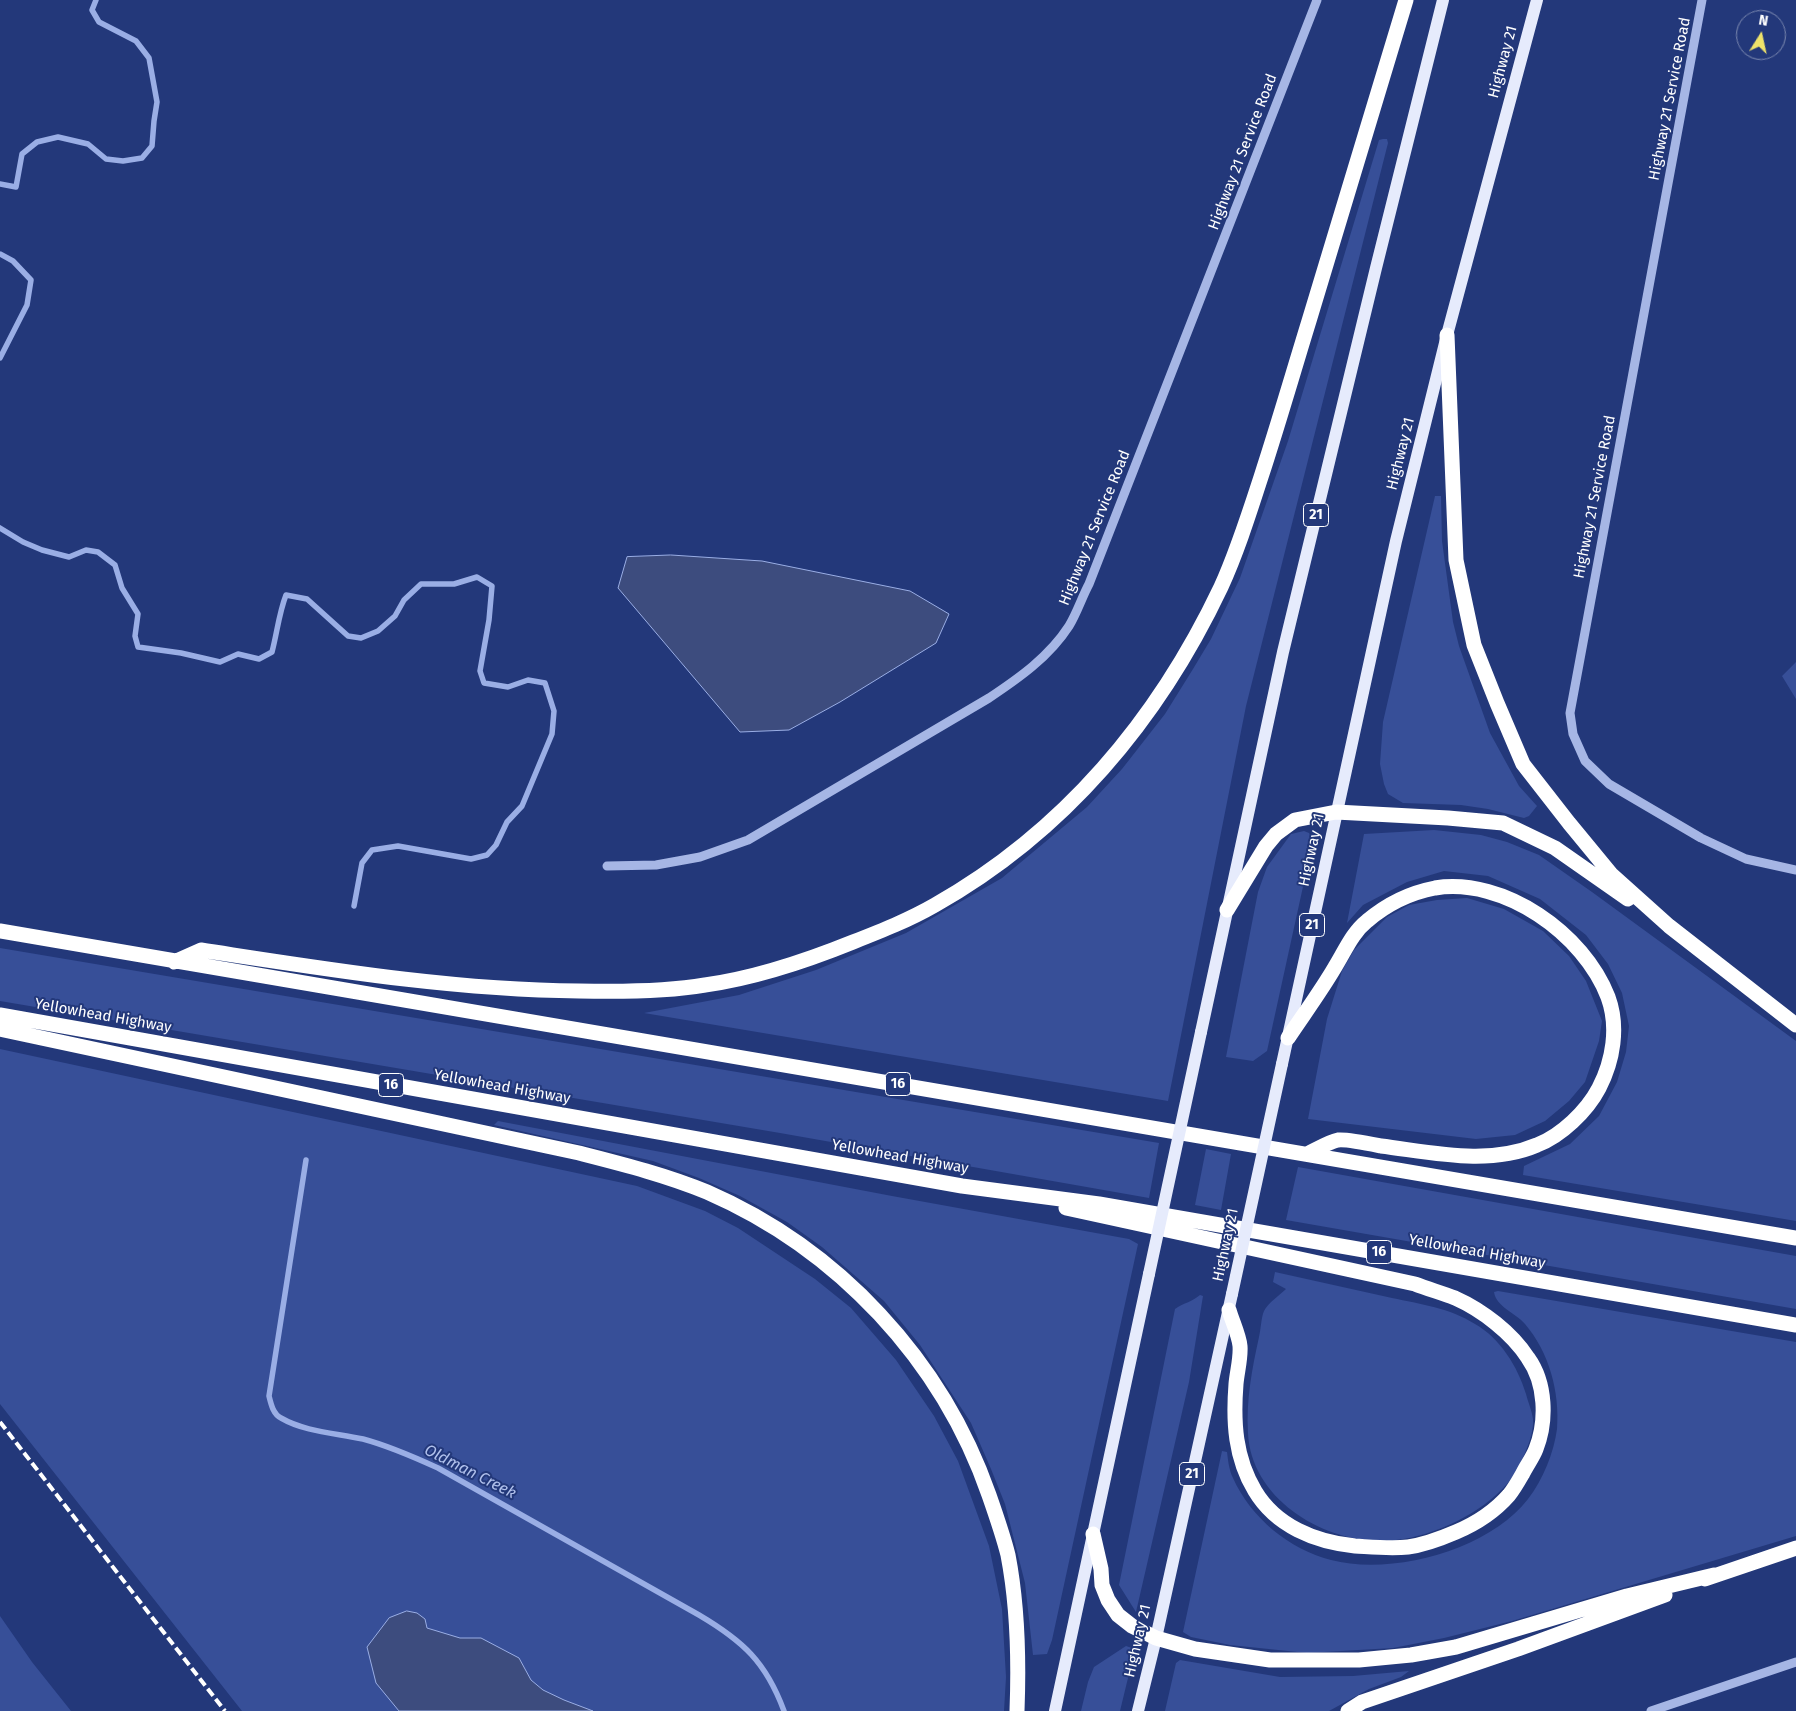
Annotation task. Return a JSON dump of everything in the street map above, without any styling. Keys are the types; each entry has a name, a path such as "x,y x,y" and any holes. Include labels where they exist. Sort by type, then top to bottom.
{"highway":[{"path":"174,962 201,950 411,981 497,988 609,992 705,985 757,974 805,960 897,924 932,907 967,886 1022,847 1082,792 1113,757 1145,716 1178,669 1222,585 1246,523 1271,448 1406,0"},
{"path":"1447,335 1456,560 1474,645 1523,764 1611,874 1669,926 1796,1025"},
{"path":"1227,910 1266,846 1276,834 1295,820 1336,812 1503,823 1555,848 1606,885 1669,926"},
{"path":"1288,1038 1351,940 1365,923 1405,896 1436,888 1455,887 1487,891 1518,903 1565,935 1581,952 1597,975 1608,998 1613,1020 1613,1046 1610,1063 1595,1096 1572,1122 1538,1145 1494,1155 1460,1156 1339,1140 1307,1154"},
{"name":"16","path":"0,931 1796,1238"},
{"name":"Yellowhead Highway","path":"0,1015 962,1186 1099,1204 1796,1325"},
{"path":"0,1029 579,1153 644,1170 707,1192 750,1214 795,1241 836,1271 866,1299 912,1352 948,1406 975,1457 999,1522 1012,1581 1019,1665 1017,1711"},
{"path":"962,1186 1415,1284 1456,1298 1484,1315 1503,1331 1528,1358 1540,1381 1544,1411 1536,1449 1509,1495 1482,1517 1456,1532 1409,1547 1339,1544 1304,1533 1283,1523 1269,1510 1255,1492 1244,1470 1236,1439 1234,1406 1240,1346 1228,1310"},
{"path":"1093,1534 1101,1569 1102,1585 1108,1600 1118,1615 1132,1626 1156,1638 1195,1649 1270,1660 1358,1660 1411,1655 1456,1647 1627,1596 1714,1575"},
{"path":"1348,1711 1362,1702 1624,1611 1714,1575 1796,1548"}],"main road":[{"name":"21","path":"1055,1711 1283,652 1443,0"},
{"name":"Highway 21","path":"1138,1711 1156,1638 1232,1294 1396,541 1447,335 1537,0"}],"street":[{"name":"Highway 21 Service Road","path":"607,866 656,865 700,857 748,840 989,698 1023,675 1050,649 1069,626 1089,584 1317,0"},
{"name":"Highway 21 Service Road","path":"1702,0 1574,682 1570,713 1573,734 1585,761 1609,784 1710,842 1746,859 1796,870"},
{"path":"1651,1711 1796,1662"}],"shaded area":[{"path":"1387,139 1388,143 1246,706 1168,1101 644,1013 739,995 816,970 906,933 1002,878 1087,807 1122,769 1165,714 1193,669 1211,639 1240,578 1288,441 1379,140"},
{"path":"1435,496 1441,496 1442,541 1453,622 1459,646 1490,733 1519,786 1537,806 1529,816 1524,818 1488,809 1461,805 1403,803 1388,794 1384,784 1380,764 1383,722"},
{"path":"671,555 762,561 910,591 949,614 936,643 840,702 789,730 740,732 618,588 627,557"},
{"path":"1796,662 1796,699 1782,676"},
{"path":"1434,830 1481,835 1507,842 1539,855 1796,1041 1796,1221 1523,1175 1524,1166 1570,1144 1599,1116 1617,1082 1626,1052 1629,1026 1622,993 1608,964 1586,935 1540,899 1488,876 1444,871 1407,882 1363,905 1347,923 1364,834"},
{"path":"1304,831 1309,833 1313,841 1267,1051 1253,1061 1226,1057 1258,892 1267,867 1291,834"},
{"path":"1467,898 1504,909 1543,931 1569,956 1586,981 1602,1021 1599,1041 1585,1082 1569,1101 1545,1121 1515,1135 1476,1139 1308,1119 1327,1019 1342,971 1354,950 1387,917 1409,905 1437,900"},
{"path":"0,948 1159,1143 1149,1198 780,1133 0,1001"},
{"path":"0,1049 637,1186 705,1211 738,1228 815,1279 851,1308 896,1360 934,1416 958,1461 989,1546 1002,1609 1006,1677 1004,1711 242,1711 0,1404"},
{"path":"498,1121 1129,1239 1138,1244 1052,1640 1047,1654 1033,1655 1025,1583 1005,1504 971,1423 920,1345 884,1301 822,1247 787,1222 740,1196 653,1161 494,1125"},
{"path":"1206,1149 1231,1154 1221,1210 1195,1205"},
{"path":"1298,1167 1796,1256 1796,1309 1286,1220"},
{"path":"1275,1272 1445,1310 1484,1330 1500,1345 1513,1364 1523,1384 1532,1413 1533,1423 1530,1441 1517,1469 1497,1495 1471,1513 1426,1534 1396,1540 1371,1541 1321,1528 1299,1515 1279,1499 1263,1480 1253,1458 1248,1433 1250,1385 1263,1314 1268,1305 1286,1289 1273,1282"},
{"path":"1498,1291 1796,1342 1796,1536 1512,1621 1444,1638 1393,1648 1307,1653 1230,1645 1191,1637 1183,1632 1222,1451 1227,1452 1233,1478 1241,1493 1261,1519 1273,1530 1286,1540 1315,1555 1355,1564 1410,1561 1438,1555 1465,1545 1511,1517 1528,1499 1543,1475 1553,1447 1557,1429 1555,1387 1541,1347 1525,1324 1498,1302 1494,1292"},
{"path":"1200,1295 1203,1296 1189,1382 1136,1612 1119,1585 1175,1309"},
{"path":"407,1611 417,1613 425,1619 427,1628 460,1638 481,1638 519,1658 531,1680 543,1690 593,1711 399,1711 376,1683 367,1647 389,1618"},
{"path":"0,1616 32,1662 71,1711 0,1711"},
{"path":"1126,1646 1135,1649 1120,1711 1081,1711 1088,1682 1094,1667"},
{"path":"1180,1660 1280,1677 1353,1676 1409,1671 1401,1677 1369,1689 1329,1711 1165,1711 1176,1663"}],"waterway":[{"name":"Oldman Creek","path":"0,184 16,187 22,154 37,142 58,137 88,144 106,159 123,161 142,158 152,146 157,102 149,58 136,41 99,22 92,10 96,0"},
{"name":"Oldman Creek","path":"0,254 13,261 31,280 27,305 0,358"},
{"name":"Oldman Creek","path":"0,528 23,542 42,550 69,557 86,550 98,552 115,565 122,588 138,614 135,636 138,647 181,653 220,662 238,654 259,659 272,652 286,595 307,599 348,636 361,638 378,631 395,616 404,600 421,584 454,584 477,577 492,586 489,620 480,671 484,683 508,687 528,680 545,683 554,711 552,734 522,806 507,822 496,845 487,855 471,859 398,846 372,850 362,863 354,906"},
{"name":"Oldman Creek","path":"306,1160 269,1396 276,1414 290,1423 321,1432 363,1439 438,1468 699,1615 728,1634 751,1654 769,1679 784,1711"}],"railway":[{"path":"0,1422 225,1711"}]}
